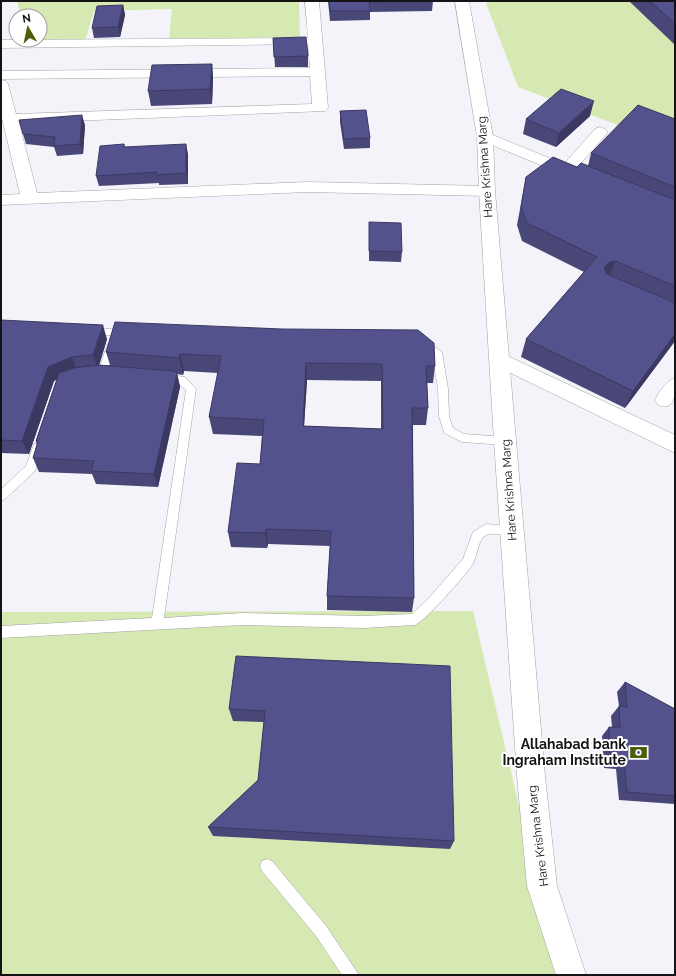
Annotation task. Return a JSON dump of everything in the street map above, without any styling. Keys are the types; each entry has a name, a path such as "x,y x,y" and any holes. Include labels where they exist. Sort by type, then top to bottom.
{"street":[{"path":"10,119 320,108 312,1"},
{"name":"Hare Krishna Marg","path":"462,1 485,137 487,191 505,441 531,776 542,886 572,975"},
{"path":"1,44 315,41"},
{"path":"1,75 318,72"},
{"path":"1,84 30,199"},
{"path":"566,171 600,132"},
{"path":"485,137 588,180"},
{"path":"1,200 307,187 487,191"},
{"path":"499,359 675,445"}],"lane":[{"path":"78,330 140,334"},
{"path":"90,375 107,374 116,333"},
{"path":"412,340 424,342 437,352 443,389 444,416 448,430 462,438 505,441"},
{"path":"150,377 181,380 191,389 157,624"},
{"path":"1,496 30,468 40,440"},
{"path":"1,632 242,619 363,622 415,618 432,603 468,562 477,535 486,529 512,531"},
{"path":"267,866 321,931 351,975"}],"green space":[{"path":"17,1 299,1 300,37 169,39 172,9 94,11 85,41 48,40 48,8 19,8"},
{"path":"498,1 675,1 675,147 518,87 486,3"},
{"path":"473,611 559,975 1,975 1,612"}],"building":[{"path":"329,1 427,1 369,2 370,11 330,11"},
{"path":"650,1 675,1 675,24"},
{"path":"123,5 118,27 92,28 97,6"},
{"path":"306,37 308,56 274,57 273,38"},
{"path":"212,64 210,89 148,91 152,65"},
{"path":"561,89 594,101 559,133 526,119"},
{"path":"638,105 675,119 675,187 591,153"},
{"path":"366,110 370,138 344,139 340,111"},
{"path":"82,115 80,144 54,146 55,137 23,134 19,120"},
{"path":"124,144 124,147 186,144 186,173 157,175 157,172 96,176 100,146"},
{"path":"553,157 577,167 581,163 675,200 675,286 615,261 608,263 604,268 607,274 675,303 675,334 633,391 526,339 597,257 527,223 521,207 526,177"},
{"path":"369,222 401,223 402,252 369,251"},
{"path":"1,320 103,325 93,355 72,357 48,367 22,441 1,440"},
{"path":"115,322 282,329 418,330 434,343 435,366 426,366 428,408 412,408 414,598 327,596 331,531 266,529 265,533 228,532 237,463 260,464 264,420 209,417 221,356 180,354 179,358 106,352","holes":["306,363 382,364 383,429 303,426"]},
{"path":"98,365 174,371 177,373 154,474 91,471 94,461 33,458 38,441 36,441 59,373 74,368"},
{"path":"236,656 450,666 454,841 208,827 258,780 265,711 229,709"},
{"name":"Allahabad bank Ingraham Institute","path":"625,682 675,709 675,796 627,792 624,761 611,760 609,727 620,728 619,706 627,707"}],"place":[{"name":"Allahabad bank Ingraham Institute","path":"639,752"}]}
